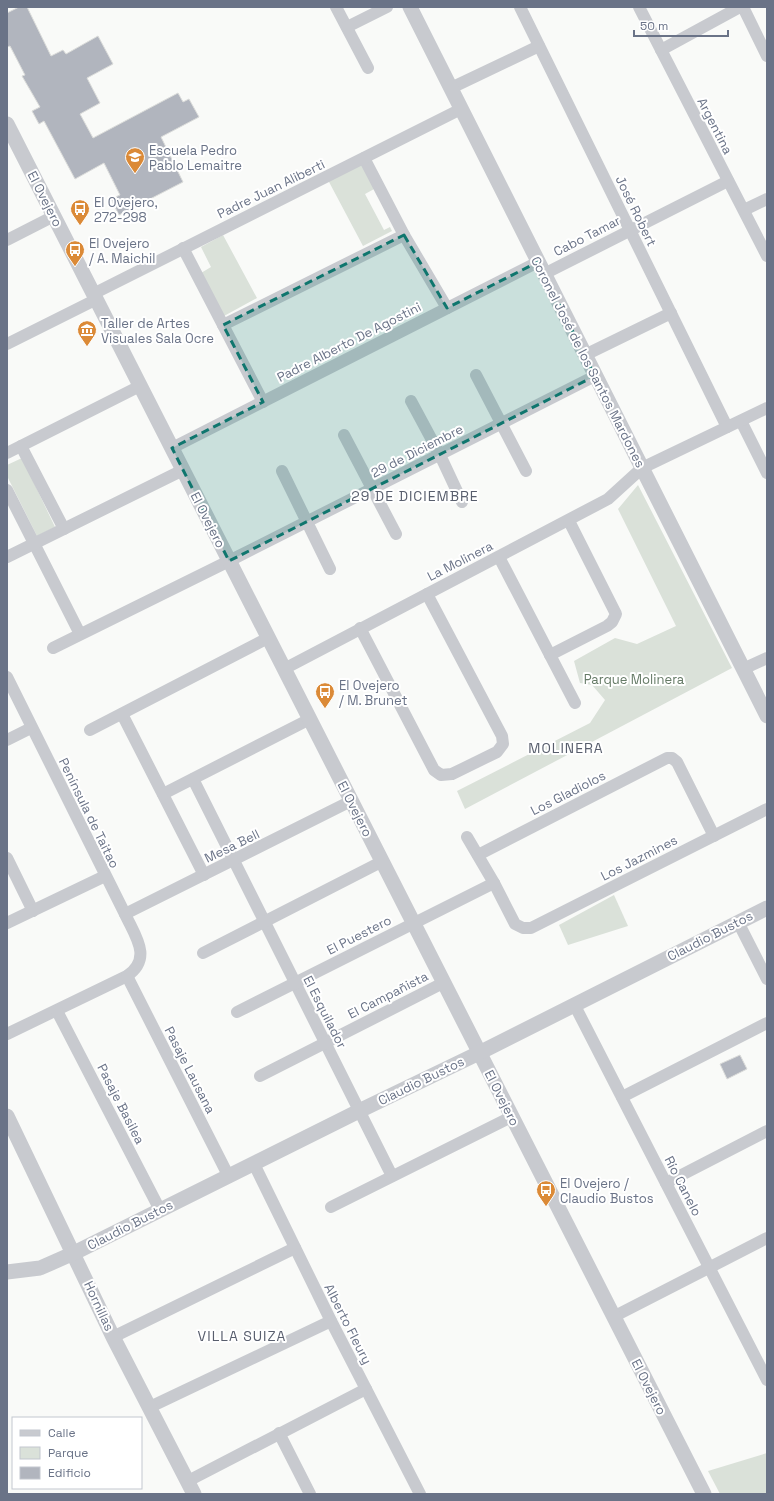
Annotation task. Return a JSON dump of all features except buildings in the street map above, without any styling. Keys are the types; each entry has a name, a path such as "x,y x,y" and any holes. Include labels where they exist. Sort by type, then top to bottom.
{"street":[{"path":"336,7 368,68"},
{"path":"347,27 387,7"},
{"name":"Coronel José de los Santos Mardones","path":"410,7 767,716"},
{"name":"José Robert","path":"520,7 727,427"},
{"name":"Argentina","path":"639,7 767,256"},
{"path":"661,50 741,7 767,56"},
{"path":"451,88 539,46"},
{"name":"Padre Juan Aliberti","path":"7,344 183,248 461,109"},
{"name":"El Ovejero","path":"8,130 54,216 310,719 381,862 704,1494"},
{"path":"364,158 404,235 447,308"},
{"name":"Cabo Tamar","path":"541,268 630,230 728,181"},
{"path":"744,210 767,199"},
{"path":"7,240 54,216"},
{"path":"223,324 404,235"},
{"path":"183,248 263,402"},
{"name":"Padre Alberto De Agostini","path":"172,448 447,308 541,268"},
{"path":"585,355 671,313"},
{"path":"476,375 526,471"},
{"name":"29 de Diciembre","path":"53,648 596,376"},
{"path":"7,453 140,386"},
{"path":"411,401 440,455 462,502"},
{"name":"La Molinera","path":"284,669 360,628 608,500 642,468 767,408"},
{"path":"741,421 767,473"},
{"path":"344,435 396,534"},
{"path":"21,446 64,529"},
{"path":"7,557 183,470"},
{"path":"282,471 330,569"},
{"path":"7,490 80,634"},
{"path":"550,655 615,619 615,610 569,521"},
{"path":"499,557 575,703"},
{"path":"360,628 434,770 441,775 452,774 498,752 502,744 502,736 427,594"},
{"path":"90,730 268,638"},
{"path":"743,669 767,658"},
{"name":"Península de Taitao","path":"7,677 140,947 140,961 136,968 127,976"},
{"path":"122,714 204,875"},
{"path":"163,794 310,719"},
{"path":"7,740 31,728"},
{"name":"Los Gladiolos","path":"478,855 667,758 672,758 677,762 714,836"},
{"name":"El Esquilador","path":"193,779 392,1176"},
{"name":"Mesa Bell","path":"125,914 351,801"},
{"name":"Los Jazmines","path":"494,883 515,924 523,928 531,928 767,809"},
{"path":"467,837 494,883"},
{"path":"7,858 32,911"},
{"path":"203,953 381,862"},
{"path":"7,923 105,876"},
{"name":"El Puestero","path":"237,1012 494,883"},
{"name":"Claudio Bustos","path":"7,1272 40,1268 74,1253 479,1053 767,908"},
{"path":"738,922 767,979"},
{"path":"7,1034 127,976"},
{"name":"Pasaje Lausana","path":"127,976 229,1177"},
{"name":"El Campañista","path":"260,1076 443,983"},
{"name":"Río Canelo","path":"574,1004 767,1380"},
{"name":"Pasaje Basilea","path":"57,1011 160,1210"},
{"path":"622,1097 767,1023"},
{"name":"Hornillas","path":"7,1116 113,1337 191,1488"},
{"path":"331,1207 511,1117"},
{"path":"666,1183 767,1131"},
{"name":"Alberto Fleury","path":"254,1164 331,1321 420,1494"},
{"path":"613,1317 767,1238"},
{"path":"113,1337 295,1248"},
{"path":"150,1407 331,1321"},
{"path":"191,1488 279,1433 366,1389"},
{"path":"279,1433 310,1494"}],"highlighted area":[{"path":"404,235 447,308 538,262 595,376 229,561 172,448 263,402 223,325"}],"green space":[{"path":"362,163 376,188 365,194 384,230 390,227 392,231 363,246 328,180"},
{"path":"223,235 257,298 224,316 201,273 211,267 201,247"},
{"path":"22,458 55,527 37,536 7,476 7,465"},
{"name":"Parque Molinera","path":"638,485 732,668 465,809 457,791 590,723 605,700 592,685 580,683 574,661 615,638 637,644 676,626 618,509"},
{"path":"614,895 628,926 568,945 559,925"},
{"path":"767,1453 767,1494 720,1494 708,1471"}],"place":[{"name":"Escuela Pedro Pablo Lemaitre","path":"135,174"},
{"name":"El Ovejero, 272-298","path":"80,226"},
{"name":"El Ovejero / A. Maichil","path":"75,267"},
{"name":"Taller de Artes Visuales Sala Ocre","path":"87,347"},
{"name":"El Ovejero / M. Brunet","path":"325,709"},
{"name":"El Ovejero / Claudio Bustos","path":"546,1207"}],"district":[{"name":"29 DE DICIEMBRE","path":"415,496"},
{"name":"MOLINERA","path":"566,748"},
{"name":"VILLA SUIZA","path":"242,1336"}]}
